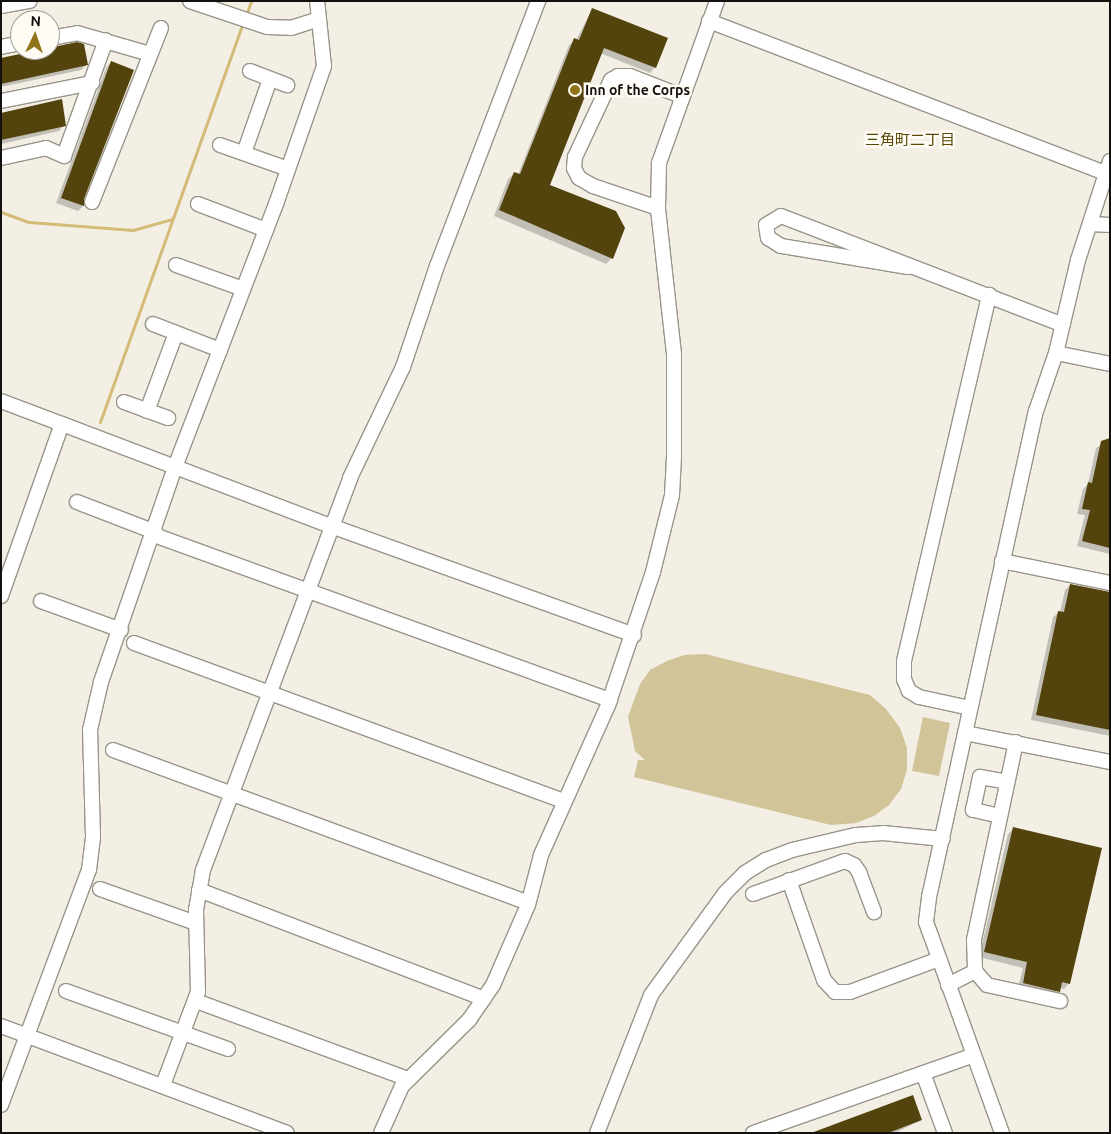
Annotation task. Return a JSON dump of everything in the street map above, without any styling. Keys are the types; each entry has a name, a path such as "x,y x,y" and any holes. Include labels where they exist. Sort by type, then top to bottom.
{"lane":[{"path":"1,6 30,1"},
{"path":"190,1 267,27 291,28 319,19"},
{"path":"1,1105 89,870 93,836 90,730 101,682 121,630 175,467 266,230 324,66 316,1"},
{"path":"163,1085 196,1001 199,965 196,923 203,870 233,794 331,526 368,435 403,367 437,266 538,1"},
{"path":"381,1133 408,1079 469,1020 484,999 528,903 542,855 564,801 610,700 634,635 672,495 674,354 658,208 659,163 681,96 717,1"},
{"path":"709,21 1108,167 1090,224 1056,353 1036,411 970,708 926,922 972,1056 1002,1133"},
{"path":"92,202 161,28"},
{"path":"60,36 77,32 150,54"},
{"path":"1,158 46,148 64,156 106,40"},
{"path":"250,71 286,85"},
{"path":"658,208 593,186 579,178 574,168 575,157 611,80 618,76 630,76 681,96"},
{"path":"244,153 270,79"},
{"path":"1,101 92,83"},
{"path":"220,145 288,168"},
{"path":"198,204 266,230"},
{"path":"908,267 781,246 768,238 766,224 780,216 908,267 990,295 1062,325"},
{"path":"1090,224 1110,225"},
{"path":"176,265 243,289"},
{"path":"970,708 919,697 909,691 904,680 904,662 990,295"},
{"path":"153,324 220,350"},
{"path":"147,411 176,333"},
{"path":"1056,353 1110,364"},
{"path":"1,402 331,526 634,635"},
{"path":"124,402 168,418"},
{"path":"1,596 62,424"},
{"path":"76,502 308,592 610,700"},
{"path":"1002,561 1110,582"},
{"path":"41,601 121,630"},
{"path":"134,643 564,801"},
{"path":"965,733 1110,762"},
{"path":"1016,742 974,940 974,971 986,985 1060,1001"},
{"path":"113,750 528,903"},
{"path":"1000,816 973,810 980,777 1008,782"},
{"path":"597,1133 652,995 725,893 745,873 766,860 792,850 856,835 883,832 942,839"},
{"path":"753,894 828,864 845,861 854,864 874,912"},
{"path":"789,880 824,980 834,992 850,992 938,959"},
{"path":"100,889 196,923"},
{"path":"199,890 484,999"},
{"path":"948,985 974,971"},
{"path":"66,991 228,1049"},
{"path":"196,1001 408,1079"},
{"path":"1,1026 163,1085 286,1133"},
{"path":"753,1133 972,1056"},
{"path":"923,1073 946,1133"}],"shaded area":[{"path":"705,654 870,695 886,709 900,728 907,748 907,770 901,789 889,805 874,816 856,823 831,825 634,777 638,760 645,760 635,751 628,717 640,684 650,670 667,661 684,655"},
{"path":"923,717 950,723 939,776 912,771"}],"building":[{"path":"592,8 668,38 656,68 604,48 550,185 616,211 625,228 613,259 499,210 514,172 520,174 574,38 579,40"},
{"path":"77,42 84,44 88,65 1,84 1,58 10,56 10,60 60,60 60,46"},
{"path":"111,61 134,70 84,199 84,206 61,198"},
{"path":"62,99 66,126 1,140 1,113"},
{"path":"1110,438 1110,548 1082,541 1090,510 1082,509 1088,482 1092,483 1101,441"},
{"path":"1070,584 1110,592 1110,730 1036,715 1058,611 1064,612"},
{"path":"1013,827 1102,848 1070,984 1062,982 1060,992 1023,983 1027,962 984,952"},
{"path":"913,1095 922,1120 888,1133 811,1133"}],"waterway":[{"path":"246,15 251,1"},
{"path":"100,422 243,23"},
{"path":"1,212 29,222 133,230 172,219"}],"place":[{"name":"Inn of the Corps","path":"575,90"}],"district":[{"name":"三角町二丁目","path":"910,140"}]}
